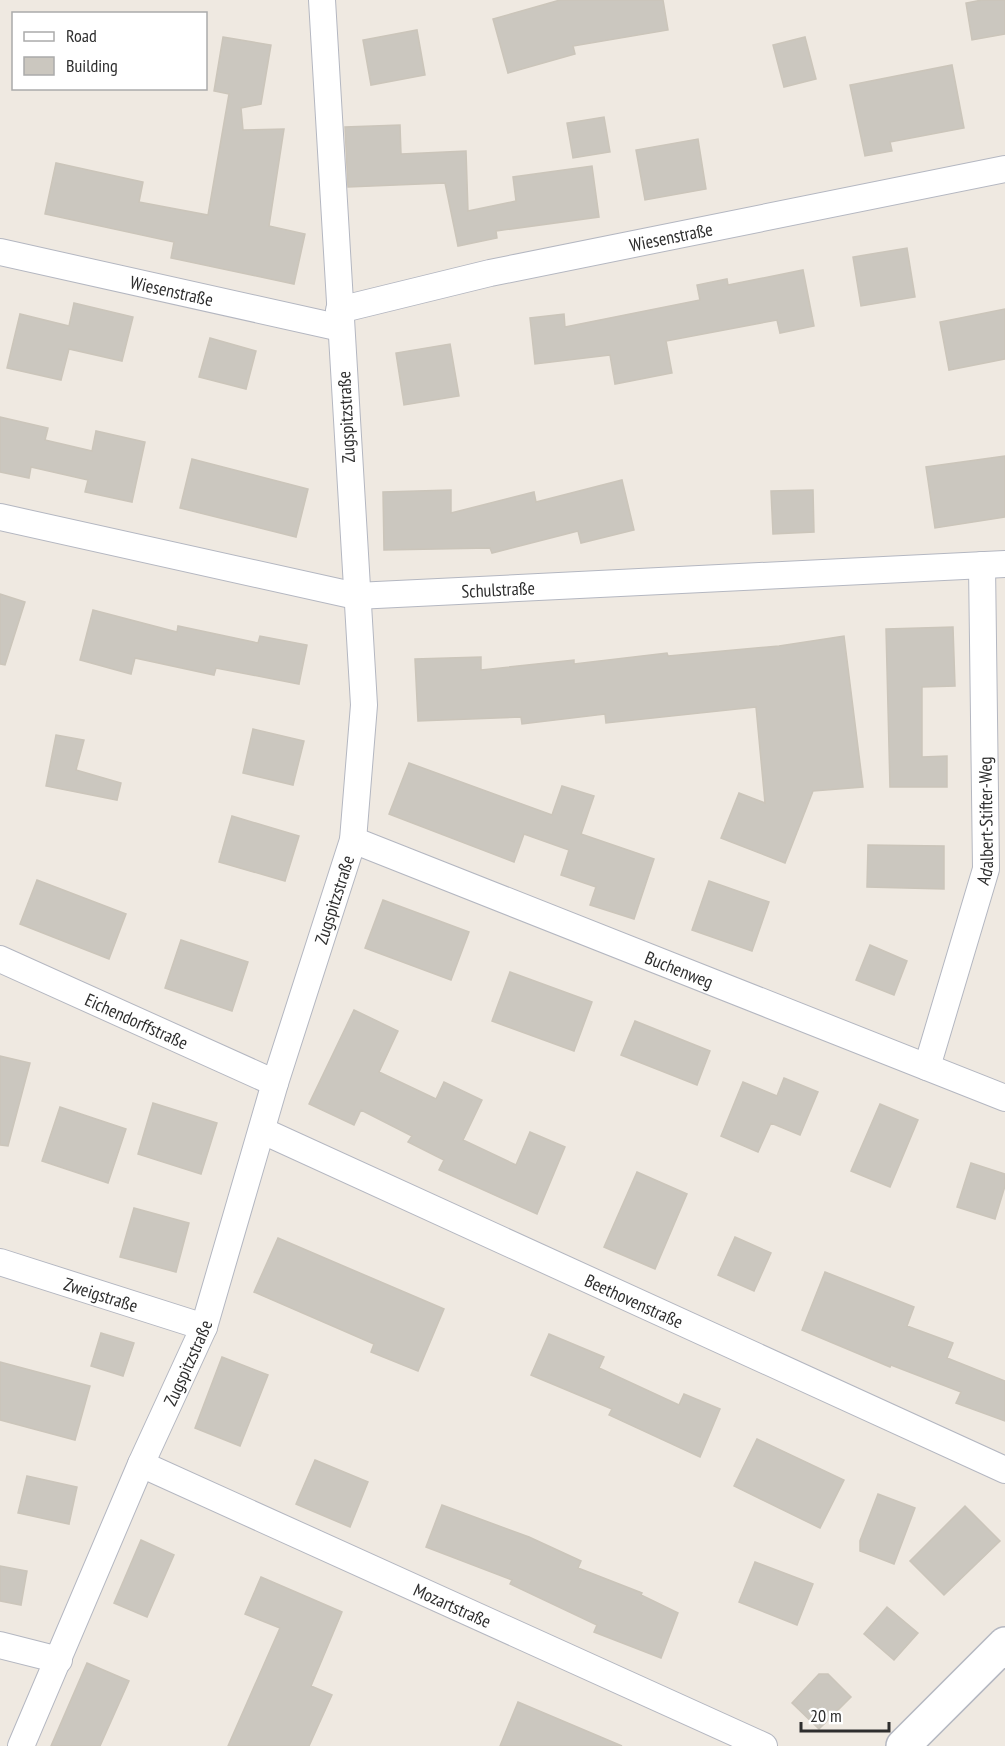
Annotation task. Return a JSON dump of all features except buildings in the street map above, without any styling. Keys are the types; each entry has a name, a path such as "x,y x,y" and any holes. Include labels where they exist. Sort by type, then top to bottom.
{"main road":[{"path":"903,1746 1005,1644"}],"street":[{"name":"Zugspitzstraße","path":"21,1746 141,1464 204,1327 263,1131 275,1083 353,840 364,705 322,0"},
{"name":"Wiesenstraße","path":"0,252 340,319 490,273 1005,169"},
{"name":"Schulstraße","path":"0,517 356,596 994,565"},
{"name":"Adalbert-Stifter-Weg","path":"927,1067 986,869 994,565"},
{"name":"Buchenweg","path":"353,840 1005,1098"},
{"name":"Eichendorffstraße","path":"0,959 275,1083"},
{"name":"Beethovenstraße","path":"263,1131 1005,1470"},
{"name":"Zweigstraße","path":"0,1262 204,1327"},
{"name":"Mozartstraße","path":"141,1464 764,1746"},
{"path":"0,1645 59,1660"}]}
